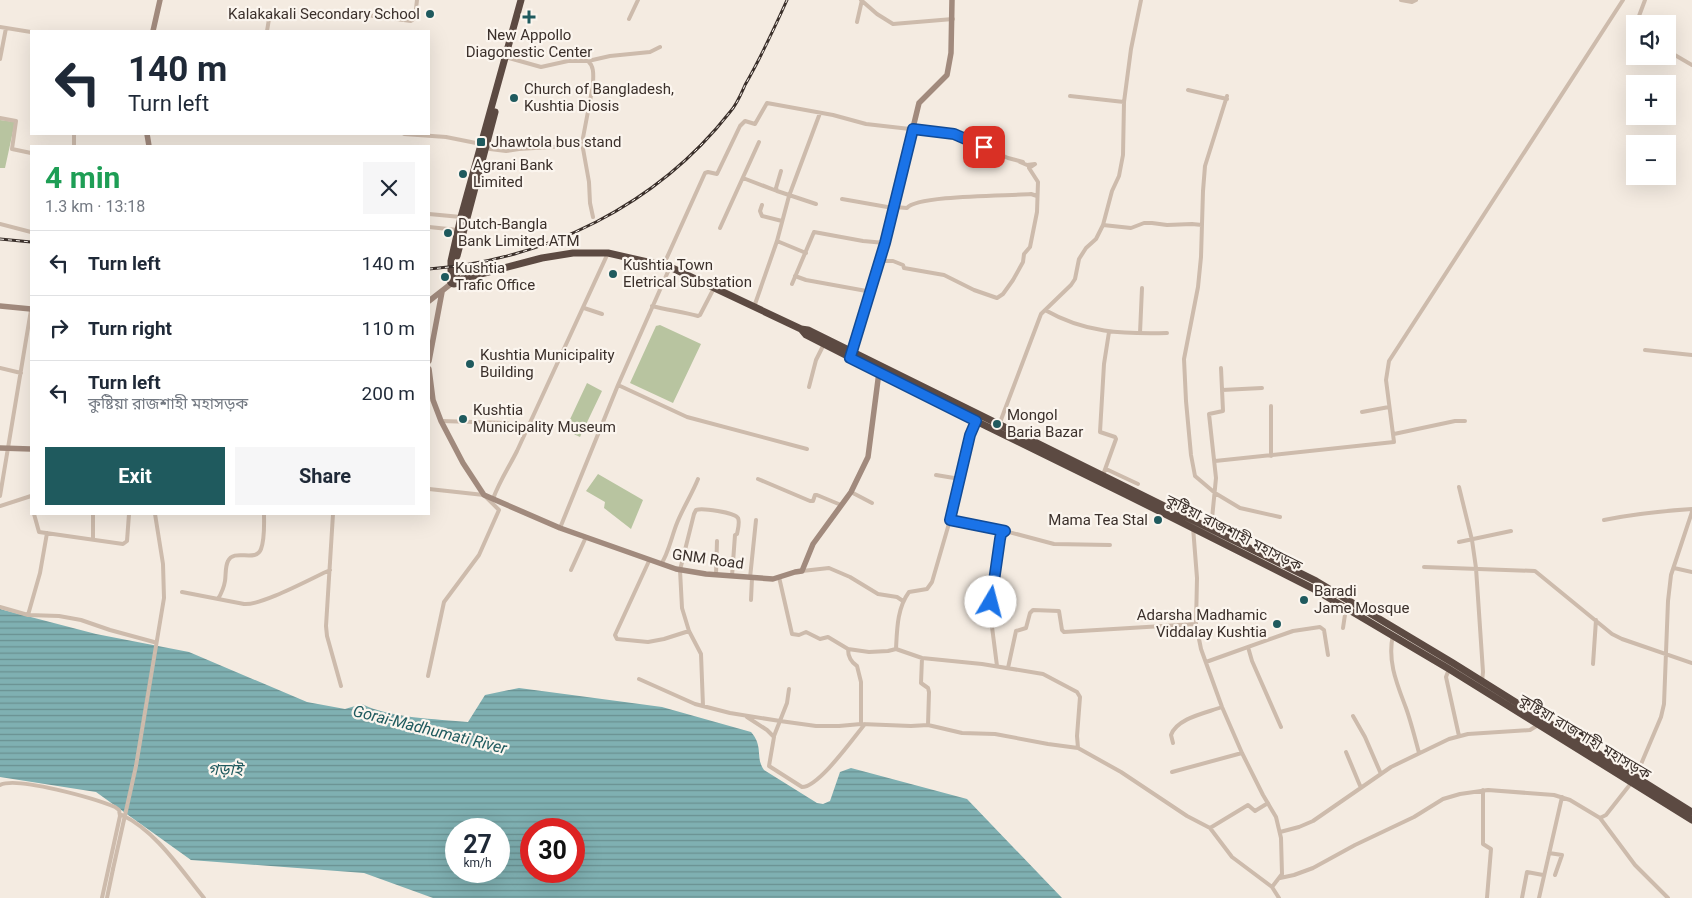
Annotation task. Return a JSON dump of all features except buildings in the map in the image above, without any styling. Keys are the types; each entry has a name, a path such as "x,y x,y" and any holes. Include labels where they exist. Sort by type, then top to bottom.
{"highway":[{"path":"484,146 522,0"},
{"path":"458,242 461,217 484,146 509,58 516,24"},
{"path":"454,280 458,242 468,199"},
{"name":"কুষ্টিয়া রাজশাহী মহাসড়ক","path":"454,280 542,258 573,253 608,252 667,266 801,329 808,330 879,372 976,421 999,426 1077,467 1104,473 1157,507 1211,530 1229,542"},
{"name":"কুষ্টিয়া রাজশাহী মহাসড়ক","path":"801,329 806,335 852,355 1157,507 1193,527 1229,542 1341,599 1465,675 1538,725 1634,779"},
{"name":"কুষ্টিয়া রাজশাহী মহাসড়ক","path":"1341,599 1346,607 1449,669 1482,681 1648,788 1692,820"},
{"name":"কুষ্টিয়া রাজশাহী মহাসড়ক","path":"1648,788 1692,812"}],"street":[{"path":"152,30 160,0"},
{"path":"359,14 412,21 417,0"},
{"path":"629,19 638,0"},
{"path":"862,0 877,14 893,24 953,20"},
{"path":"857,22 862,0"},
{"path":"852,355 872,292 919,103 947,75 951,53 952,0"},
{"path":"999,426 1037,323 1044,310 1071,285 1075,279 1079,259 1086,248 1096,239 1103,225 1110,198 1119,176 1123,156 1124,102 1131,49 1141,0"},
{"path":"1401,0 1412,2 1416,0"},
{"path":"1215,461 1392,443 1395,441 1386,380 1389,361 1623,0"},
{"path":"1639,15 1645,0"},
{"path":"267,30 270,13"},
{"path":"0,27 30,32"},
{"path":"0,59 6,28"},
{"path":"509,58 541,68 568,61 588,61 610,56 650,52 660,47"},
{"path":"1676,56 1692,65"},
{"path":"588,61 593,67 593,85 582,145 593,217"},
{"path":"593,85 628,92"},
{"path":"1188,90 1227,97 1205,166 1202,257 1184,368 1193,473 1215,493 1240,508 1280,517"},
{"path":"1070,96 1124,102"},
{"path":"560,528 706,173 717,174 742,122 755,124 767,103 861,123 937,131 959,136 1026,165 1035,164 1029,168 1038,182 1037,212 1030,247 1024,254 1023,262 1013,280 998,298 974,290 944,275 904,268 903,265 893,261 880,261"},
{"path":"754,307 777,241 789,196 820,113"},
{"path":"0,118 16,121 12,149 30,153"},
{"path":"418,135 446,137 490,149 506,151 582,145"},
{"path":"720,228 759,142"},
{"path":"777,191 776,188 782,171"},
{"path":"743,178 789,196 816,204"},
{"path":"842,200 894,208 907,208 912,203 919,201 951,198 1031,194 1037,196"},
{"path":"762,205 760,211 762,216 782,221"},
{"path":"430,214 461,217"},
{"path":"1103,225 1131,228 1144,223 1202,225"},
{"path":"0,224 30,232"},
{"path":"430,227 458,230"},
{"path":"792,284 814,232 885,243"},
{"path":"777,241 806,253"},
{"path":"492,499 497,487 507,473 608,252"},
{"path":"795,276 872,292"},
{"path":"430,299 442,292 454,280"},
{"path":"652,306 698,316 714,288"},
{"path":"1140,333 1142,288"},
{"path":"430,355 442,292"},
{"path":"0,306 30,310"},
{"path":"584,308 602,314"},
{"path":"1044,310 1073,324 1109,332 1167,333"},
{"path":"0,496 30,316"},
{"path":"1109,332 1104,364 1100,432 1116,438 1104,473 1138,484"},
{"path":"810,387 816,360 824,344"},
{"path":"1644,350 1692,355"},
{"path":"0,368 21,372"},
{"path":"1211,530 1216,478 1209,414 1223,410 1221,368"},
{"path":"879,372 868,457 851,492 813,544 802,571 829,568 850,577 878,594 896,597 903,601"},
{"path":"428,676 444,602 479,555 499,511 484,495 464,464 441,421 433,400 430,377"},
{"path":"618,384 687,417 807,449"},
{"path":"1222,390 1262,388"},
{"path":"1271,406 1271,456"},
{"path":"1362,412 1389,407"},
{"path":"1394,434 1466,420"},
{"path":"441,421 507,424"},
{"path":"896,649 903,601 909,592 922,590 930,586 950,520 970,435 976,421"},
{"path":"0,448 30,449"},
{"path":"936,475 960,479"},
{"path":"661,564 665,560 666,552 677,523 698,479"},
{"path":"758,479 810,501 813,501 815,495 817,495 841,505"},
{"path":"1459,487 1472,540 1476,568 1484,672 1482,681"},
{"path":"430,489 484,495"},
{"path":"851,492 872,503"},
{"name":"GNM Road","path":"484,495 560,528 680,570 716,575 773,579 802,571"},
{"path":"0,506 30,496"},
{"path":"703,706 701,654 690,632 682,608 680,570 696,510 701,508 733,514 739,520 737,534 735,535 732,576"},
{"path":"1600,818 1606,815 1634,779 1651,741 1664,704 1668,601 1671,575 1692,510 1648,512 1604,520"},
{"path":"34,515 39,532 125,543 129,515"},
{"path":"93,515 93,539"},
{"path":"107,898 136,766 164,598 163,564 155,515"},
{"path":"218,599 225,581 228,561 234,556 256,555 260,551 263,543 264,515"},
{"path":"333,515 326,626 341,686"},
{"path":"751,600 756,520"},
{"path":"950,520 1005,531 1054,544 1110,545"},
{"path":"1193,527 1197,578 1196,624 1201,649 1222,707 1242,753 1276,817 1280,832 1282,869 1280,878 1272,887"},
{"path":"996,666 991,602 1000,539 1001,534 1005,531"},
{"path":"1459,542 1511,531"},
{"path":"28,615 40,574 47,533"},
{"path":"571,570 586,537"},
{"path":"716,575 717,541"},
{"path":"649,560 615,635 617,639 648,642 690,632"},
{"path":"1424,567 1535,571 1612,634 1692,663"},
{"path":"1674,568 1692,572"},
{"path":"182,592 252,604 293,588 330,570"},
{"path":"779,577 792,634 799,635 806,632 820,639 828,637 848,649 869,652 896,649 922,658 996,666 1043,674 1077,692 1080,697 1078,748"},
{"path":"0,607 28,615 59,616 81,620 154,642"},
{"path":"1343,628 1346,607"},
{"path":"1008,668 1016,631 1026,628 1030,613 1033,610 1059,611 1064,632 1196,624"},
{"path":"1593,664 1596,620"},
{"path":"1206,662 1293,631 1320,627 1324,630 1328,655"},
{"path":"1394,636 1391,645 1396,682 1419,753"},
{"path":"1248,647 1252,661 1281,727"},
{"path":"789,689 787,703 774,737 768,763 769,766 802,787 806,787 810,786 823,774 863,724 861,682 857,666 848,655 848,649"},
{"path":"922,658 921,683 928,688 929,692 928,725"},
{"path":"1449,669 1446,677 1459,736"},
{"path":"639,679 703,706 780,721 816,726 863,724 928,725 962,733 995,734 1078,748 1121,772 1187,816 1210,828 1232,857 1272,887 1279,898"},
{"path":"1173,743 1171,735 1177,726 1191,718 1222,707"},
{"path":"745,715 774,737"},
{"path":"1354,716 1381,774"},
{"path":"1280,832 1314,821 1381,774 1419,753 1459,736 1530,730 1538,725"},
{"path":"1346,752 1361,788"},
{"path":"1172,772 1242,753"},
{"path":"0,785 8,782 42,787 115,807 119,810 120,816 102,898"},
{"path":"1280,878 1313,868 1355,845 1408,820 1443,799 1483,790 1533,792 1570,800 1600,818 1631,861 1668,898"},
{"path":"1483,790 1483,844 1491,849 1487,898"},
{"path":"1539,898 1562,797"},
{"path":"1210,828 1248,806 1255,811 1268,803"},
{"path":"120,816 128,818 153,838 185,872 204,898"},
{"path":"1549,852 1562,856 1555,876"},
{"path":"1522,898 1527,872 1543,875"}],"green space":[{"path":"0,120 15,122 5,168 0,168"},
{"path":"660,325 701,344 673,403 630,383 656,326"},
{"path":"587,383 602,391 580,437 565,430"},
{"path":"598,474 643,500 631,529 604,508 605,502 586,491"}],"water":[{"name":"গড়াই","path":"0,609 96,634 189,652 307,702 345,709 362,704 373,709 399,715 468,722 485,695 519,688 662,707 751,732 757,742 761,765 764,770 817,803 823,804 830,801 840,772 851,768 967,799 1062,898 433,898 364,873 191,860 96,792 0,777"}],"railway":[{"path":"430,269 473,263 515,254 556,240 596,222 634,200 669,174 701,145 735,106 787,0"},
{"path":"0,239 30,242"}],"place":[{"name":"Kalakakali Secondary School","path":"430,14"},
{"name":"New Appollo Diagonestic Center","path":"529,17"},
{"name":"Church of Bangladesh, Kushtia Diosis","path":"514,98"},
{"name":"Jhawtola bus stand","path":"481,142"},
{"name":"Agrani Bank Limited","path":"463,174"},
{"name":"Dutch-Bangla Bank Limited ATM","path":"448,233"},
{"name":"Kushtia Town Eletrical Substation","path":"613,274"},
{"name":"Kushtia Trafic Office","path":"445,277"},
{"name":"Kushtia Municipality Building","path":"470,364"},
{"name":"Kushtia Municipality Museum","path":"463,419"},
{"name":"Mongol Baria Bazar","path":"997,424"},
{"name":"Mama Tea Stal","path":"1158,520"},
{"name":"Baradi Jame Mosque","path":"1304,600"},
{"name":"Adarsha Madhamic Viddalay Kushtia","path":"1277,624"}],"route":[{"path":"984,147 954,134 913,129 872,292 850,358 976,421 970,435 950,520 1005,531 1001,534 998,549 991,602"}],"water label":[{"name":"Gorai-Madhumati River","path":"430,729"}]}
